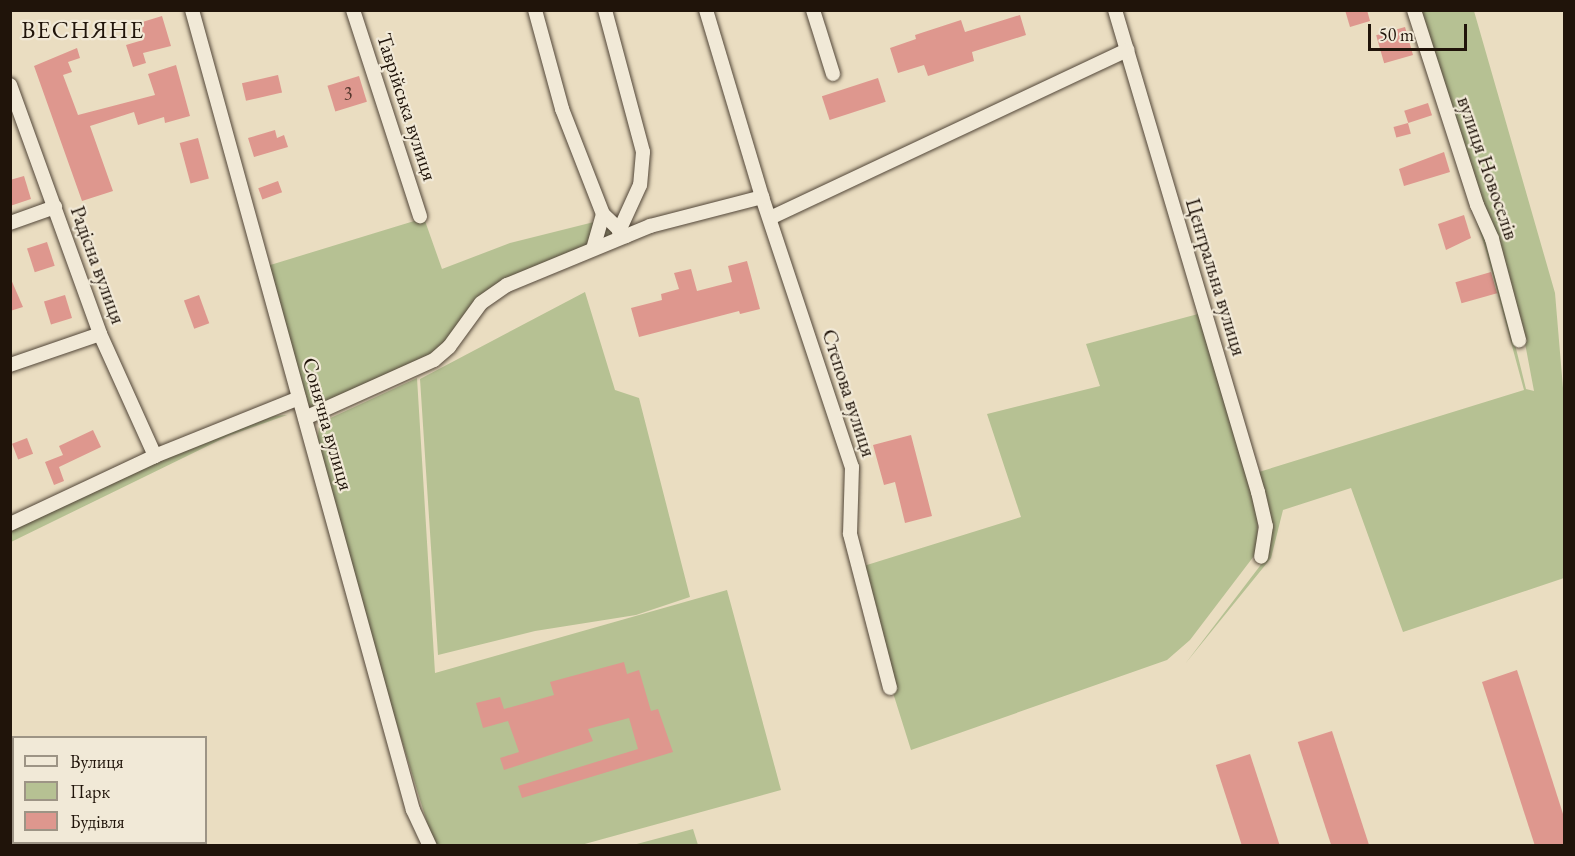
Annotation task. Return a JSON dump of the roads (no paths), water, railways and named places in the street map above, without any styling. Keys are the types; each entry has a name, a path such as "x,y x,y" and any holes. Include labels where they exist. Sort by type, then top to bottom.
{"street":[{"name":"Сонячна вулиця","path":"192,10 413,810 430,846"},
{"name":"Таврійська вулиця","path":"353,10 420,216"},
{"path":"535,10 562,109 603,214 622,233"},
{"path":"605,10 643,152 640,185 622,233"},
{"name":"Степова вулиця","path":"706,10 762,197 852,467 850,534 890,688"},
{"path":"813,10 833,74"},
{"name":"Центральна вулиця","path":"1115,10 1258,492 1266,526 1261,557"},
{"name":"вулиця Новоселів","path":"1414,10 1477,205 1492,238 1519,340"},
{"path":"770,218 1126,50"},
{"name":"Радісна вулиця","path":"11,90 100,334 155,456"},
{"path":"305,418 434,360 450,347 481,303 493,293 593,249 622,233 762,197"},
{"path":"10,223 55,207"},
{"path":"593,249 603,214"},
{"path":"10,365 100,334"},
{"path":"10,524 155,456 299,398"}],"district":[{"name":"ВЕСНЯНЕ","path":"83,30"}]}
